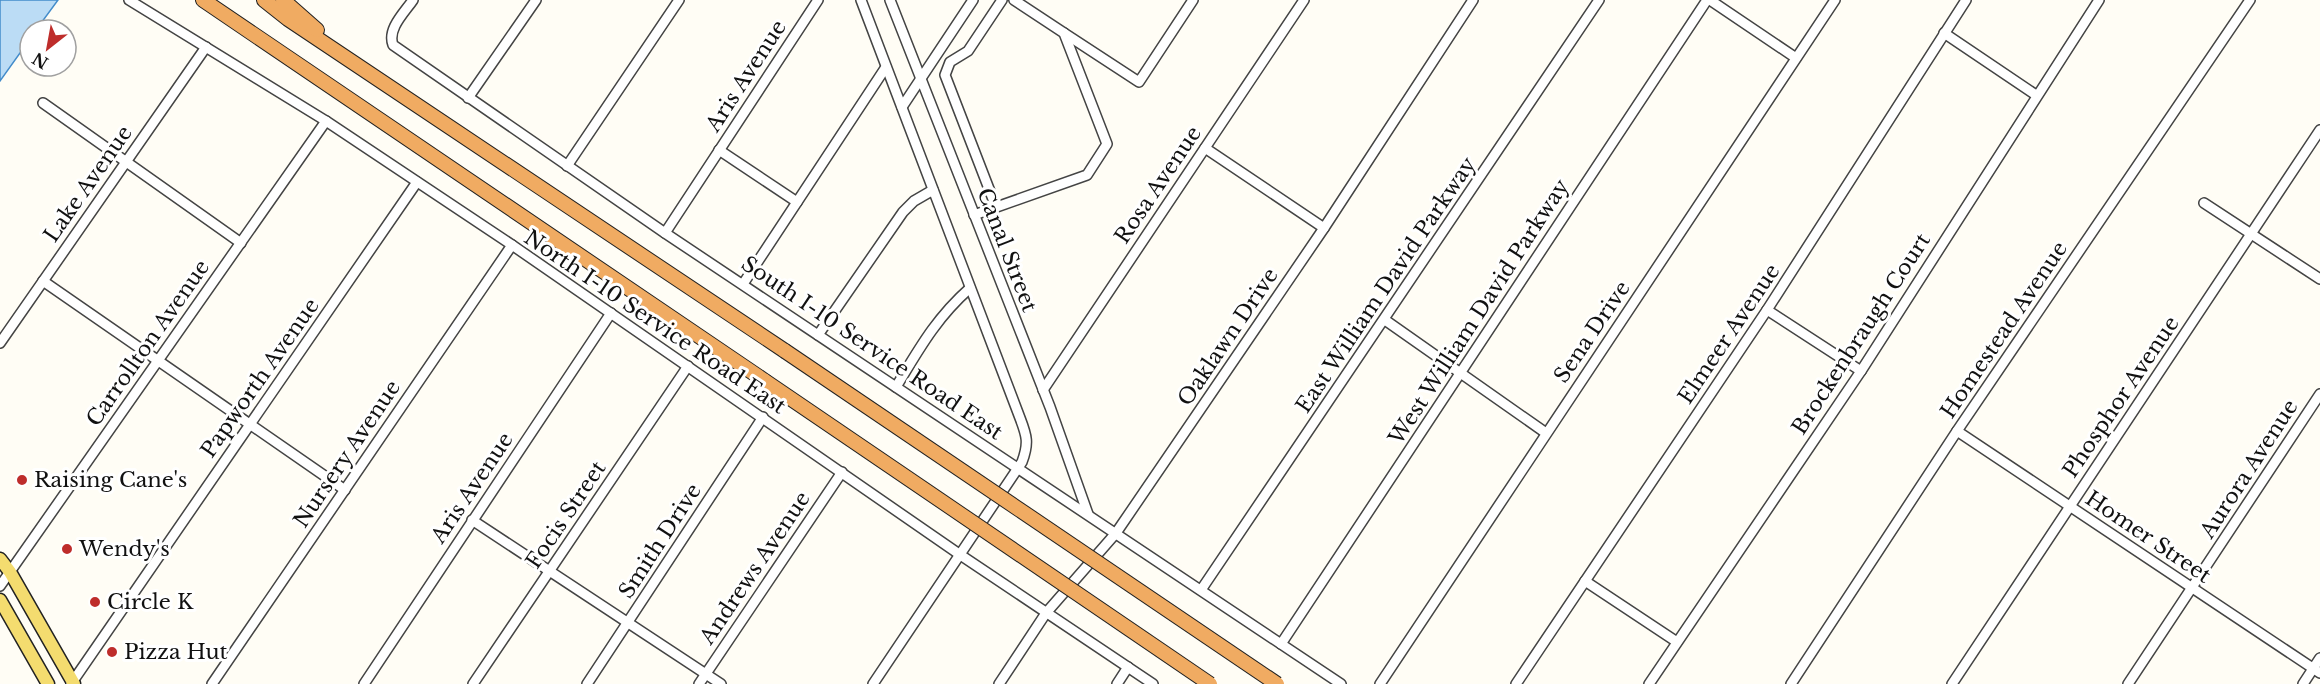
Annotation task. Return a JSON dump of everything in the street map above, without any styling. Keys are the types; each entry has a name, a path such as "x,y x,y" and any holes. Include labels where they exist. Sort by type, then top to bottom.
{"highway":[{"path":"203,0 1210,684"},
{"path":"264,0 288,19 785,351 1276,684"},
{"path":"283,0 347,57"}],"main road":[{"path":"0,559 10,572 72,683"},
{"path":"0,600 48,684"}],"street":[{"name":"North I-10 Service Road East","path":"129,0 326,121 512,245 958,554 1153,684"},
{"name":"South I-10 Service Road East","path":"413,0 391,31 393,45 665,233 1341,684"},
{"path":"468,98 536,0"},
{"name":"Aris Avenue","path":"665,233 818,0"},
{"path":"861,0 1026,433 1027,447 1018,467 873,684"},
{"name":"Canal Street","path":"890,0 1088,514"},
{"path":"902,107 973,0"},
{"path":"996,207 945,75 950,62 968,51 1002,0"},
{"path":"1014,0 1139,82 1193,0"},
{"name":"Rosa Avenue","path":"1042,390 1304,0"},
{"name":"Oaklawn Drive","path":"999,684 1046,613 1116,532 1324,228 1473,0"},
{"name":"East William David Parkway","path":"1202,590 1599,0"},
{"path":"1708,0 1796,58"},
{"name":"West William David Parkway","path":"1281,644 1708,0"},
{"name":"Sena Drive","path":"1380,684 1835,0"},
{"name":"Elmeer Avenue","path":"1516,684 1767,310 1966,0"},
{"name":"Brockenbraugh Court","path":"1649,684 1861,370 2099,0"},
{"name":"Homestead Avenue","path":"1791,684 1957,431 2250,0"},
{"path":"567,166 675,1"},
{"path":"974,215 1086,175 1107,144 1064,33"},
{"path":"1944,33 2037,95"},
{"name":"Lake Avenue","path":"0,343 206,47"},
{"path":"743,284 886,67"},
{"path":"43,103 241,243"},
{"name":"Carrollton Avenue","path":"0,586 326,121"},
{"name":"Phosphor Avenue","path":"1952,684 2320,130"},
{"path":"1205,148 1324,228"},
{"path":"719,150 797,202"},
{"name":"Papworth Avenue","path":"72,683 417,182"},
{"path":"818,335 903,212 914,201 933,190"},
{"path":"2204,203 2320,279"},
{"name":"Nursery Avenue","path":"212,684 512,245"},
{"path":"43,281 345,490"},
{"path":"896,387 931,328 949,306 970,288"},
{"path":"1767,310 1861,370"},
{"name":"Aris Avenue","path":"364,684 611,312"},
{"path":"1385,320 1546,433"},
{"name":"Focis Street","path":"473,684 688,366"},
{"name":"Aurora Avenue","path":"2128,684 2320,394"},
{"name":"Smith Drive","path":"587,684 763,417"},
{"name":"Homer Street","path":"1957,431 2316,671"},
{"name":"Andrews Avenue","path":"699,684 842,472"},
{"path":"472,520 722,684"},
{"path":"1585,581 1677,642"},
{"path":"2303,684 2316,671 2320,658"},
{"path":"1118,684 1128,667"}],"water":[{"path":"0,0 58,0 45,18 18,18 18,56 0,81"}],"place":[{"name":"Raising Cane's","path":"22,480"},
{"name":"Wendy's","path":"67,549"},
{"name":"Circle K","path":"95,602"},
{"name":"Pizza Hut","path":"112,652"}]}
